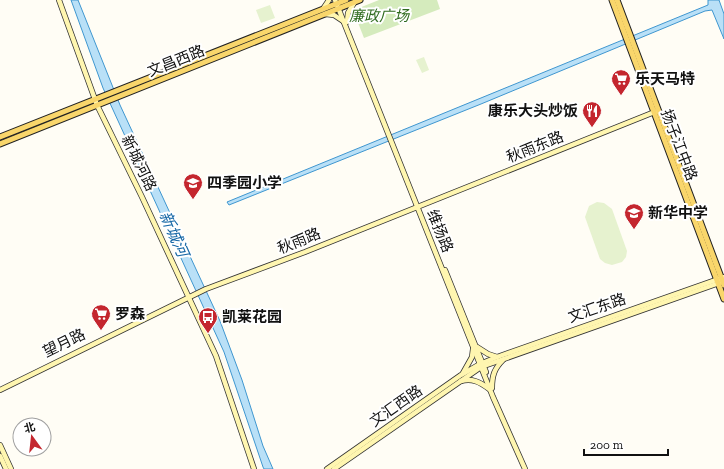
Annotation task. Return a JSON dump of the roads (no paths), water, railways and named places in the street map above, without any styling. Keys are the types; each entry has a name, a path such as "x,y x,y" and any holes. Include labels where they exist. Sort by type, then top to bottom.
{"main road":[{"name":"新城河路","path":"60,0 97,102 187,297 216,356 254,469"},
{"path":"329,0 324,12 334,15 345,22 354,2"},
{"name":"文昌西路","path":"0,137 97,102 106,101 324,12 346,0"},
{"name":"文昌西路","path":"338,4 360,0"},
{"name":"扬子江中路","path":"612,0 628,36"},
{"name":"扬子江中路","path":"617,0 630,43 722,281 724,299"},
{"name":"维扬路","path":"338,4 491,389 526,469"},
{"name":"文昌西路","path":"0,144 97,102 103,96 324,12"},
{"name":"秋雨东路","path":"418,205 656,111"},
{"name":"秋雨路","path":"187,297 305,252 418,205"},
{"name":"文汇东路","path":"482,365 497,357 722,281"},
{"name":"文汇东路","path":"482,365 506,358 722,281"},
{"name":"望月路","path":"0,388 182,298 187,297"},
{"path":"461,375 468,365 474,346 497,357"},
{"path":"456,383 467,380 478,381 491,389 492,377 496,368 506,358"},
{"name":"文汇西路","path":"327,469 461,375 482,365"},
{"name":"文汇西路","path":"334,469 482,365"},
{"name":"维扬路","path":"491,389 529,469"},
{"path":"0,445 11,469"},
{"path":"0,456 6,469"}],"water":[{"name":"新城河","path":"71,0 78,0 120,105 220,321 242,380 263,446 273,469 264,469 263,467 224,352 103,88"},
{"path":"708,0 719,0 724,14 724,39 712,10 705,11 481,104 229,205 227,202 708,5"}],"place":[{"name":"乐天马特","path":"621,96"},
{"name":"康乐大头炒饭","path":"592,128"},
{"name":"四季园小学","path":"193,200"},
{"name":"新华中学","path":"634,230"},
{"name":"罗森","path":"101,331"},
{"name":"凯莱花园","path":"208,334"}],"park label":[{"name":"廉政广场","path":"379,16"}]}
